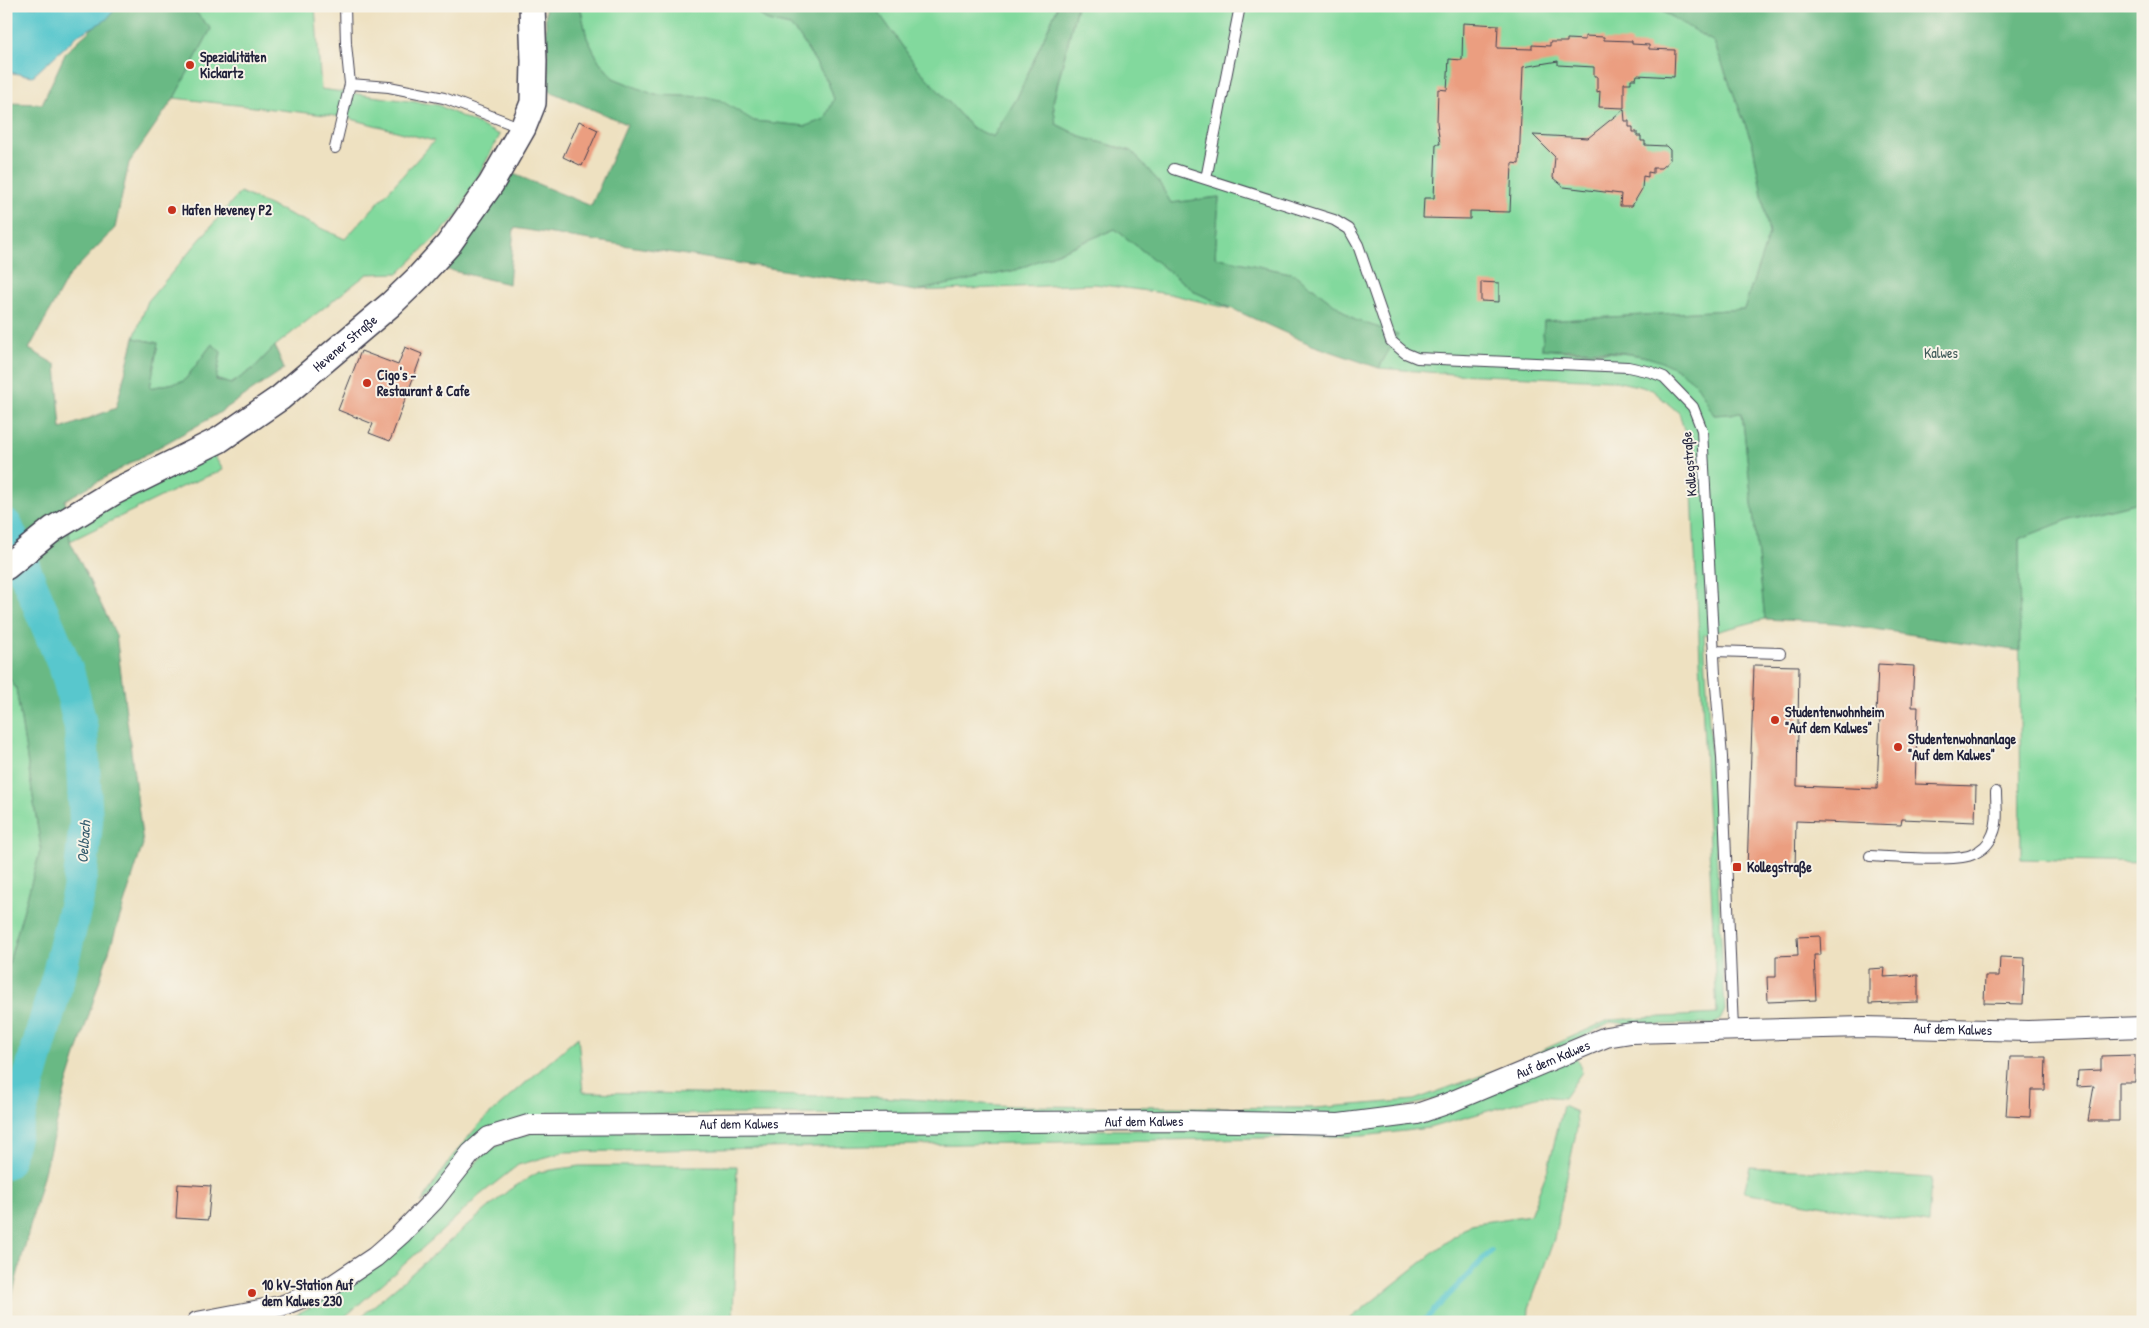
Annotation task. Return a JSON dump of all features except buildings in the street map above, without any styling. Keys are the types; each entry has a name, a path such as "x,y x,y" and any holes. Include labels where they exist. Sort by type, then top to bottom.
{"street":[{"name":"Hevener Straße","path":"6,567 38,540 114,492 219,440 280,398 336,352 418,278 448,245 491,184 522,128 533,103 532,6"},
{"name":"Auf dem Kalwes","path":"197,1322 280,1306 330,1287 375,1257 402,1234 434,1200 471,1153 489,1137 528,1125 1182,1121 1339,1124 1417,1114 1446,1104 1606,1037 1631,1033 1864,1027 2028,1031 2143,1027"}],"lane":[{"path":"335,148 350,84 345,6"},
{"path":"1174,169 1206,179 1240,6"},
{"path":"350,84 389,87 444,98 522,128"},
{"name":"Kollegstraße","path":"1206,179 1334,220 1349,229 1358,245 1391,341 1404,352 1417,358 1628,367 1664,377 1693,406 1702,430 1713,651 1722,756 1734,1029"},
{"path":"1713,651 1780,653"},
{"path":"1870,856 1954,858 1977,853 1984,849 1993,836 1997,819 1996,792"}],"green space":[{"path":"117,6 190,6 211,29 174,98 129,163 115,228 68,277 29,349 56,365 61,429 116,408 134,338 158,343 150,388 184,381 212,344 221,352 216,380 231,384 254,368 275,346 284,369 216,415 65,500 70,541 116,635 143,844 66,1087 9,1308 6,1309 6,973 41,848 16,688 6,674 6,103 42,104 66,52"},
{"path":"190,6 315,6 321,89 438,105 500,135 457,216 399,273 367,274 275,346 254,368 231,384 216,379 221,352 212,344 184,381 150,388 158,343 134,338 148,301 240,192 345,239 434,141 344,117 174,98 211,29"},
{"path":"545,6 580,6 587,38 599,61 613,78 655,95 707,97 720,100 754,121 806,126 825,119 834,99 828,82 800,37 790,26 768,21 748,6 874,6 917,67 971,127 993,137 1017,98 1058,6 1077,6 1053,102 1056,124 1084,138 1132,151 1158,181 1171,203 1219,197 1215,257 1295,274 1355,320 1398,334 1379,368 1312,345 1195,292 1115,229 1016,270 916,291 514,228 509,284 440,268 511,173 591,206 627,124 549,91"},
{"path":"580,6 748,6 768,21 790,26 800,37 828,82 834,99 825,119 806,126 754,121 707,97 655,95 613,78 599,61 587,38"},
{"path":"874,6 1058,6 1017,98 993,137 971,127 917,67"},
{"path":"1077,6 1435,6 1438,9 1445,6 1653,6 1714,42 1753,145 1769,234 1744,309 1544,321 1542,349 1620,353 1657,360 1675,368 1695,382 1714,415 1742,413 1765,619 1704,635 1725,1010 1720,1020 1714,1024 1640,1025 1610,1022 1580,1039 1446,1097 1384,1112 1321,1115 580,1114 530,1117 421,1203 451,1158 481,1122 578,1037 583,1092 880,1097 1012,1106 1316,1108 1414,1100 1508,1066 1609,1020 1717,1014 1690,450 1679,413 1651,389 1611,380 1453,374 1379,368 1397,334 1355,320 1295,274 1215,257 1219,197 1171,203 1158,181 1132,151 1084,138 1056,124 1053,103"},
{"name":"Kalwes","path":"1653,6 2143,6 2143,501 2070,519 2019,539 2020,651 1835,623 1765,619 1742,413 1714,415 1695,382 1675,368 1658,360 1620,352 1542,349 1544,321 1744,309 1769,234 1753,145 1714,42"},
{"path":"1115,229 1195,292 1231,309 1170,294 1095,284 916,291 1016,270"},
{"path":"212,452 223,470 181,487 70,541 69,529"},
{"path":"2143,501 2143,532 2134,535 2143,753 2143,862 2021,859 2019,539 2070,519"},
{"path":"6,674 16,688 41,848 6,973"},
{"path":"1577,1058 1582,1072 1564,1098 1540,1096 1429,1128 1363,1136 564,1152 518,1165 480,1195 339,1322 292,1322 293,1316 359,1278 479,1159 509,1140 537,1131 963,1129 1341,1131"},
{"path":"1563,1106 1576,1112 1577,1128 1554,1239 1529,1308 1528,1322 1346,1322 1470,1224 1530,1215 1548,1169"},
{"path":"579,1166 737,1166 733,1322 355,1322 509,1190 539,1172"},
{"path":"1750,1167 1931,1178 1928,1224 1744,1192"}],"water":[{"path":"6,6 118,6 106,20 78,35 33,76 6,72"}],"waterway":[{"name":"Oelbach","path":"6,526 68,674 81,728 86,822 79,890 59,974 6,1162"},
{"path":"1423,1322 1491,1251"}],"place":[{"name":"Spezialitäten Kickartz","path":"190,65"},
{"name":"Hafen Heveney P2","path":"172,210"},
{"name":"Cigo's - Restaurant & Cafe","path":"367,383"},
{"name":"Studentenwohnheim \"Auf dem Kalwes\"","path":"1775,720"},
{"name":"Studentenwohnanlage \"Auf dem Kalwes\"","path":"1898,747"},
{"name":"Kollegstraße","path":"1737,867"},
{"name":"10 kV-Station Auf dem Kalwes 230","path":"252,1293"}]}
